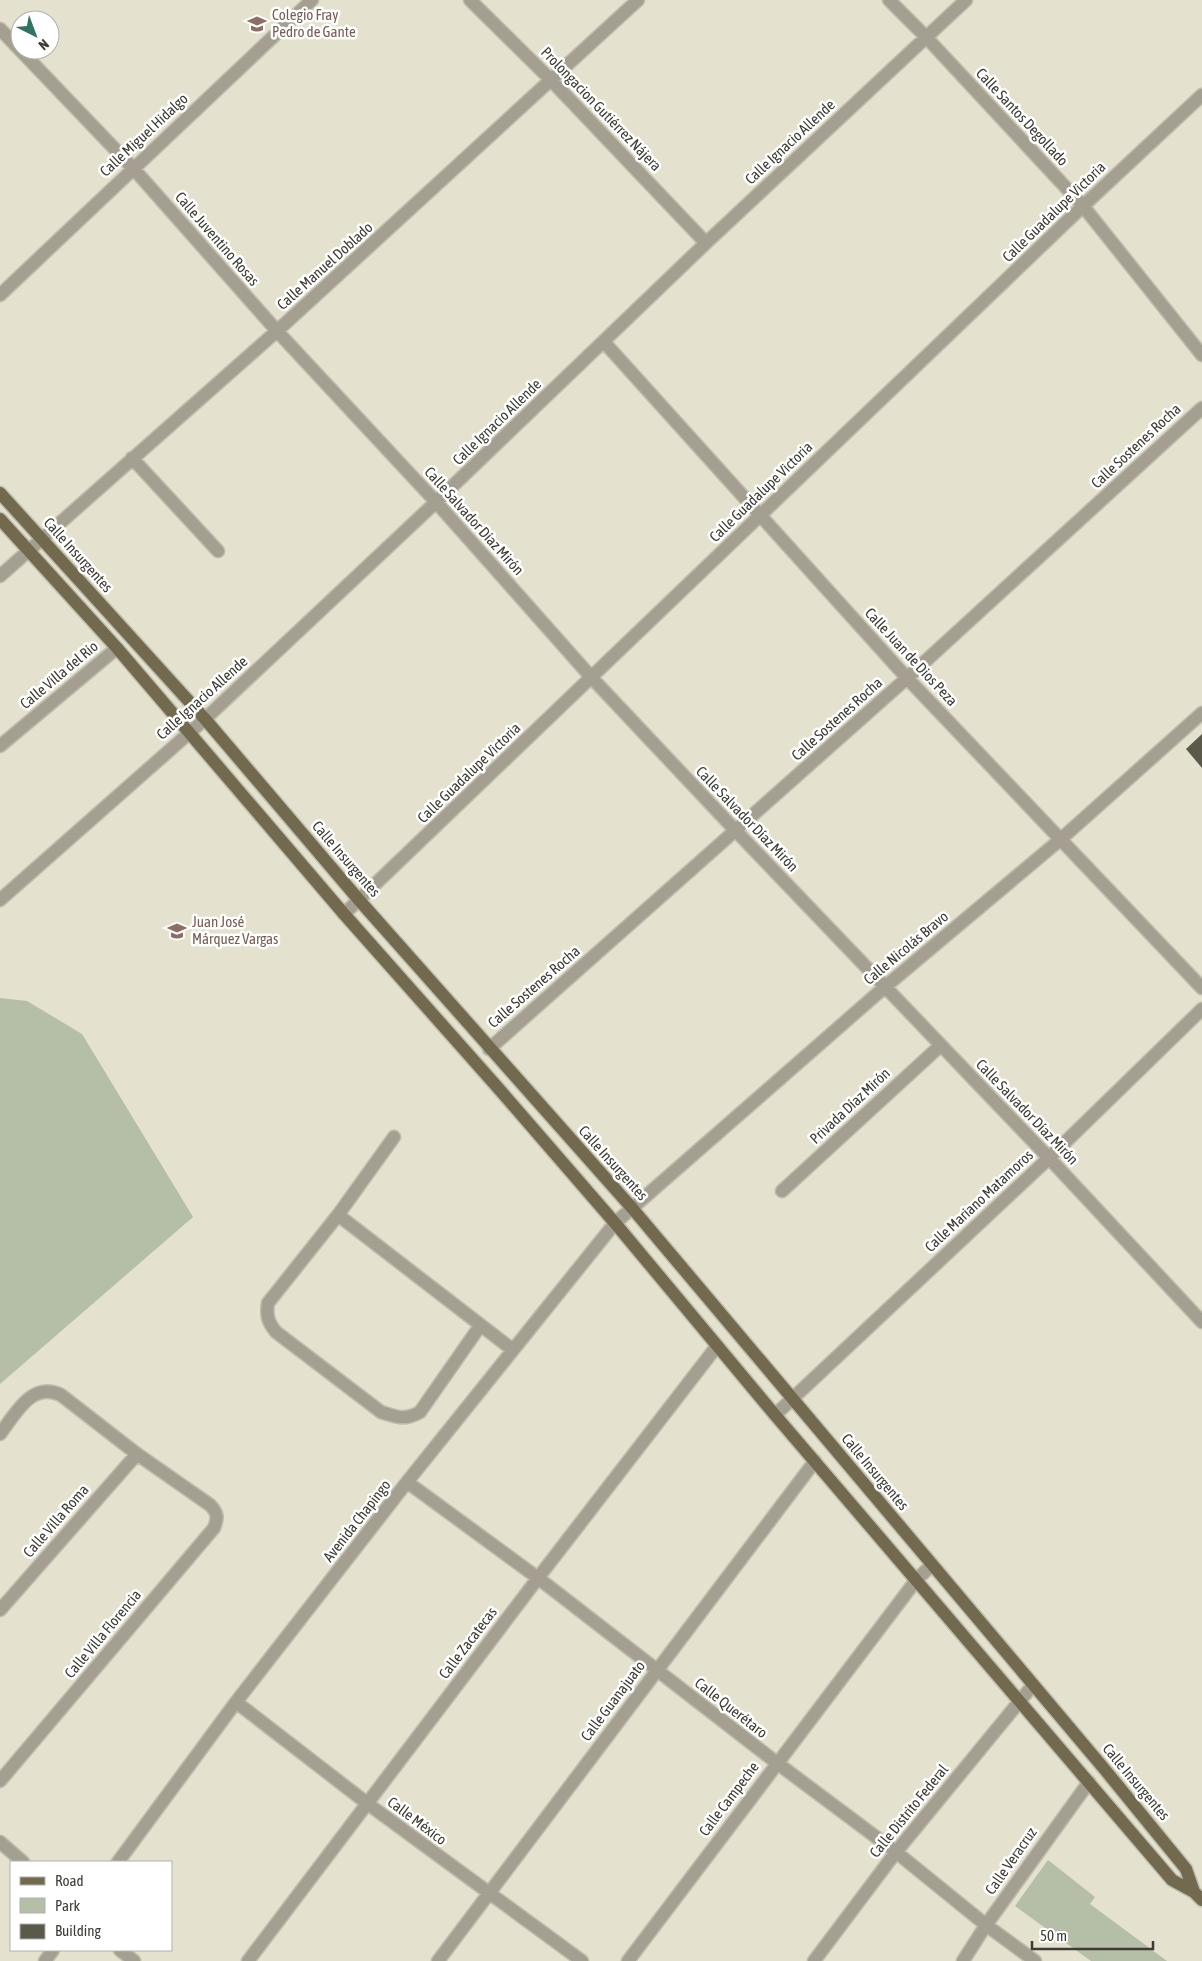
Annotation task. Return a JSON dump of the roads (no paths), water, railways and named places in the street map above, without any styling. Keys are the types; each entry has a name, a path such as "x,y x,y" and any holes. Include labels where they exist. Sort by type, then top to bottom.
{"main road":[{"name":"Calle Insurgentes","path":"0,493 205,719 359,900 632,1208 1186,1869 1198,1896"},
{"path":"0,519 117,648 344,914 499,1088 1172,1880 1198,1896"}],"street":[{"name":"Calle Miguel Hidalgo","path":"0,295 312,0"},
{"name":"Prolongacion Gutiérrez Nájera","path":"470,0 551,80 706,243"},
{"name":"Calle Manuel Doblado","path":"0,576 277,331 638,0"},
{"name":"Calle Santos Degollado","path":"889,0 1083,206 1202,355"},
{"name":"Calle Ignacio Allende","path":"0,900 188,732 205,719 436,502 706,243 966,0"},
{"name":"Calle Juventino Rosas","path":"0,29 133,168 277,331"},
{"name":"Calle Guadalupe Victoria","path":"344,914 1083,206 1202,95"},
{"name":"Calle Salvador Díaz Mirón","path":"277,331 436,502 591,677 886,986 940,1046 1049,1158 1202,1322"},
{"name":"Calle Juan de Dios Peza","path":"604,342 907,678 1202,988"},
{"name":"Calle Sostenes Rocha","path":"489,1048 907,678 1202,408"},
{"path":"132,458 218,552"},
{"name":"Calle Villa del Río","path":"0,746 117,648"},
{"name":"Calle Nicolás Bravo","path":"632,1208 886,986 1061,839 1202,713"},
{"name":"Calle Mariano Matamoros","path":"775,1415 1049,1158 1202,1009"},
{"name":"Privada Díaz Mirón","path":"782,1191 940,1046"},
{"path":"394,1137 338,1215 268,1303 266,1314 269,1324 276,1332 381,1412 397,1417 409,1418 420,1412 480,1326"},
{"name":"Avenida Chapingo","path":"119,1861 236,1702 407,1482 615,1223 632,1208"},
{"path":"338,1215 513,1350"},
{"name":"Calle Zacatecas","path":"248,1961 538,1578 717,1346"},
{"path":"0,1434 31,1396 42,1391 52,1390 62,1395 137,1454"},
{"name":"Calle Villa Florencia","path":"0,1781 214,1528 217,1519 216,1511 210,1505 137,1454"},
{"name":"Calle Villa Roma","path":"0,1610 137,1454"},
{"name":"Calle Guanajuato","path":"438,1961 814,1461"},
{"name":"Calle Querétaro","path":"407,1482 538,1578 1035,1961"},
{"name":"Calle Campeche","path":"628,1961 917,1579 932,1565"},
{"name":"Calle Distrito Federal","path":"814,1961 896,1852 1033,1685"},
{"name":"Calle México","path":"236,1702 488,1894 582,1961"},
{"name":"Calle Veracruz","path":"963,1961 986,1925 1089,1782"},
{"path":"0,1842 22,1861"},
{"path":"121,1951 134,1961"}],"place":[{"name":"Colegio Fray Pedro de Gante","path":"257,24"},
{"name":"Juan José Márquez Vargas","path":"177,931"}]}
